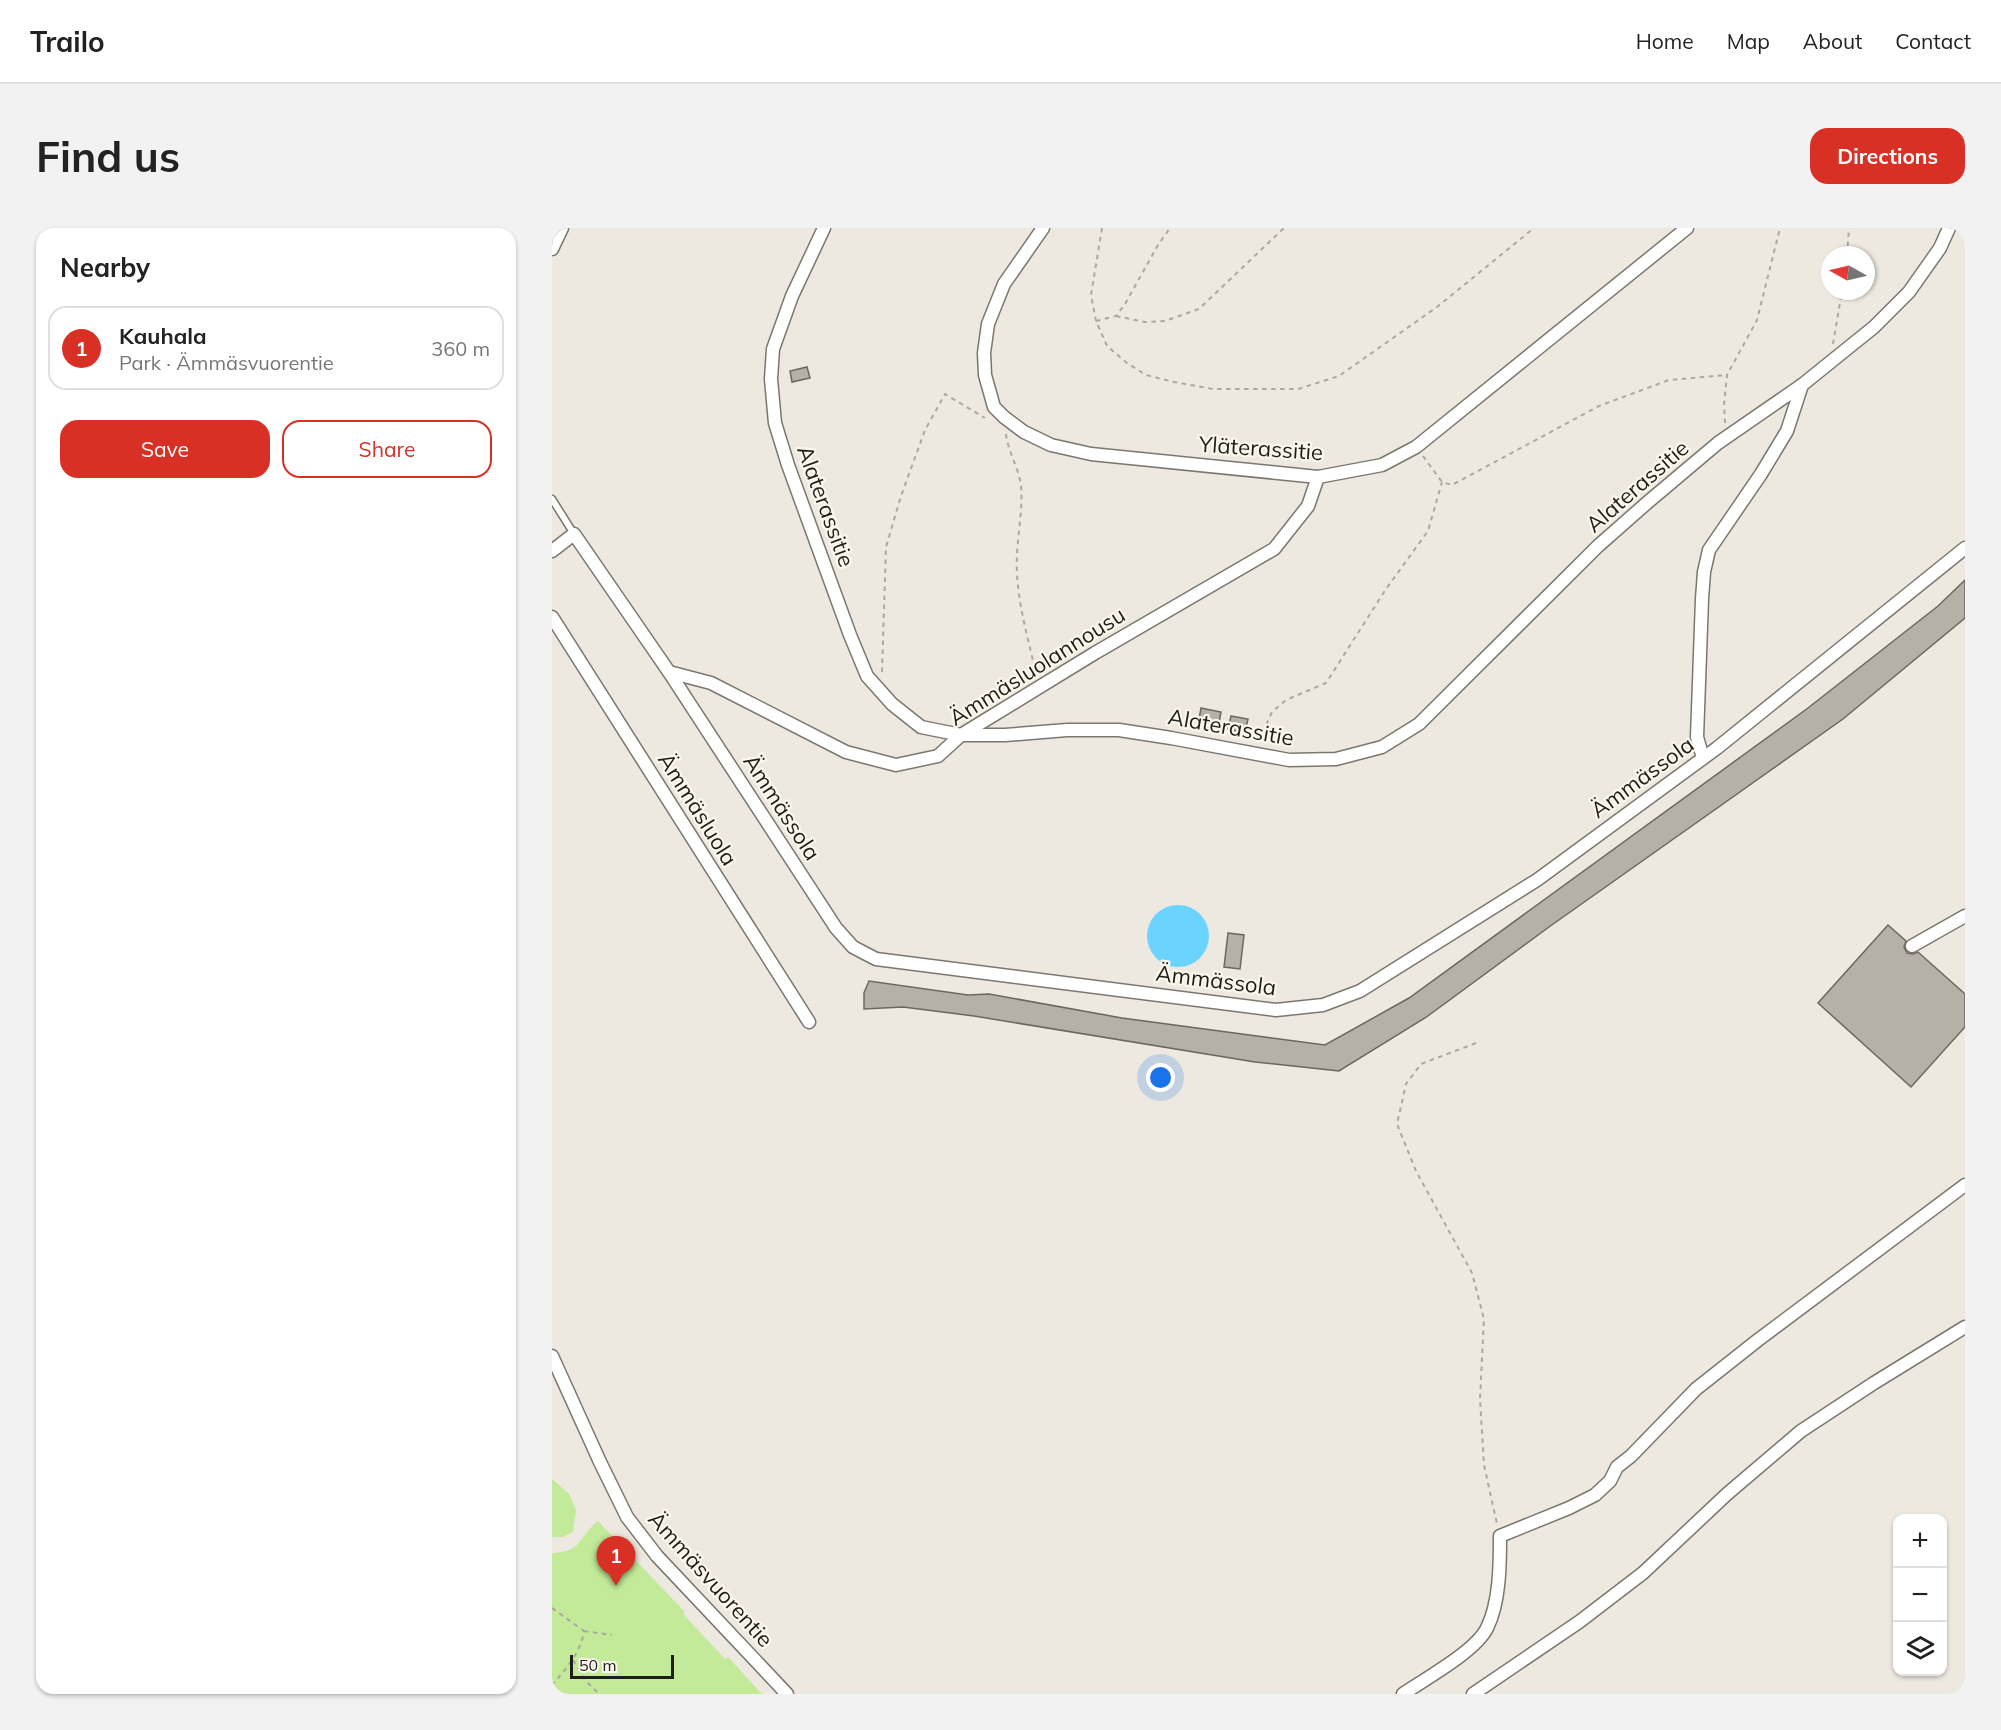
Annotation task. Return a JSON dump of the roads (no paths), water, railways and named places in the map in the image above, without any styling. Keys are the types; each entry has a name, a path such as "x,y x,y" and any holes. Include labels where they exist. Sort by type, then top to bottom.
{"street":[{"path":"552,249 562,228"},
{"name":"Alaterassitie","path":"824,228 792,296 773,350 771,379 775,423 792,476 867,676 892,704 921,727 961,735 1119,730 1289,760 1336,759 1382,747 1419,724 1598,546 1648,502 1725,438 1802,385 1874,327 1909,292 1940,248 1949,228"},
{"name":"Yläterassitie","path":"1043,228 1004,284 988,324 984,353 986,375 994,407 1004,417 1024,432 1051,445 1091,454 1318,477 1382,465 1416,447 1687,228"},
{"path":"1703,758 1697,737 1701,600 1709,550 1756,482 1787,431 1802,385"},
{"name":"Ämmäsluolannousu","path":"669,672 711,683 846,752 896,765 938,756 961,735 1274,549 1308,506 1318,477"},
{"path":"552,551 574,534"},
{"name":"Ämmässola","path":"574,534 669,672 836,928 853,947 876,958 1276,1010 1323,1005 1360,991 1537,880 1703,758 1965,548"},
{"name":"Ämmäsluola","path":"552,617 809,1022"},
{"path":"1912,946 1965,916"},
{"path":"1403,1694 1472,1647 1487,1628 1496,1594 1500,1566 1500,1536 1569,1508 1595,1494 1610,1481 1617,1467 1631,1456 1696,1389 1965,1185"},
{"path":"1473,1694 1579,1622 1643,1573 1727,1494 1801,1431 1965,1327"},
{"name":"Ämmäsvuorentie","path":"552,1356 627,1517 657,1556 788,1694"}],"lane":[{"path":"552,499 574,534"}],"water":[{"path":"1178,905 1190,907 1200,914 1207,924 1209,936 1207,948 1200,958 1190,965 1178,967 1166,965 1156,958 1149,948 1147,936 1149,924 1156,914 1166,907"}],"place":[{"name":"Kauhala","path":"616,1586"}]}
